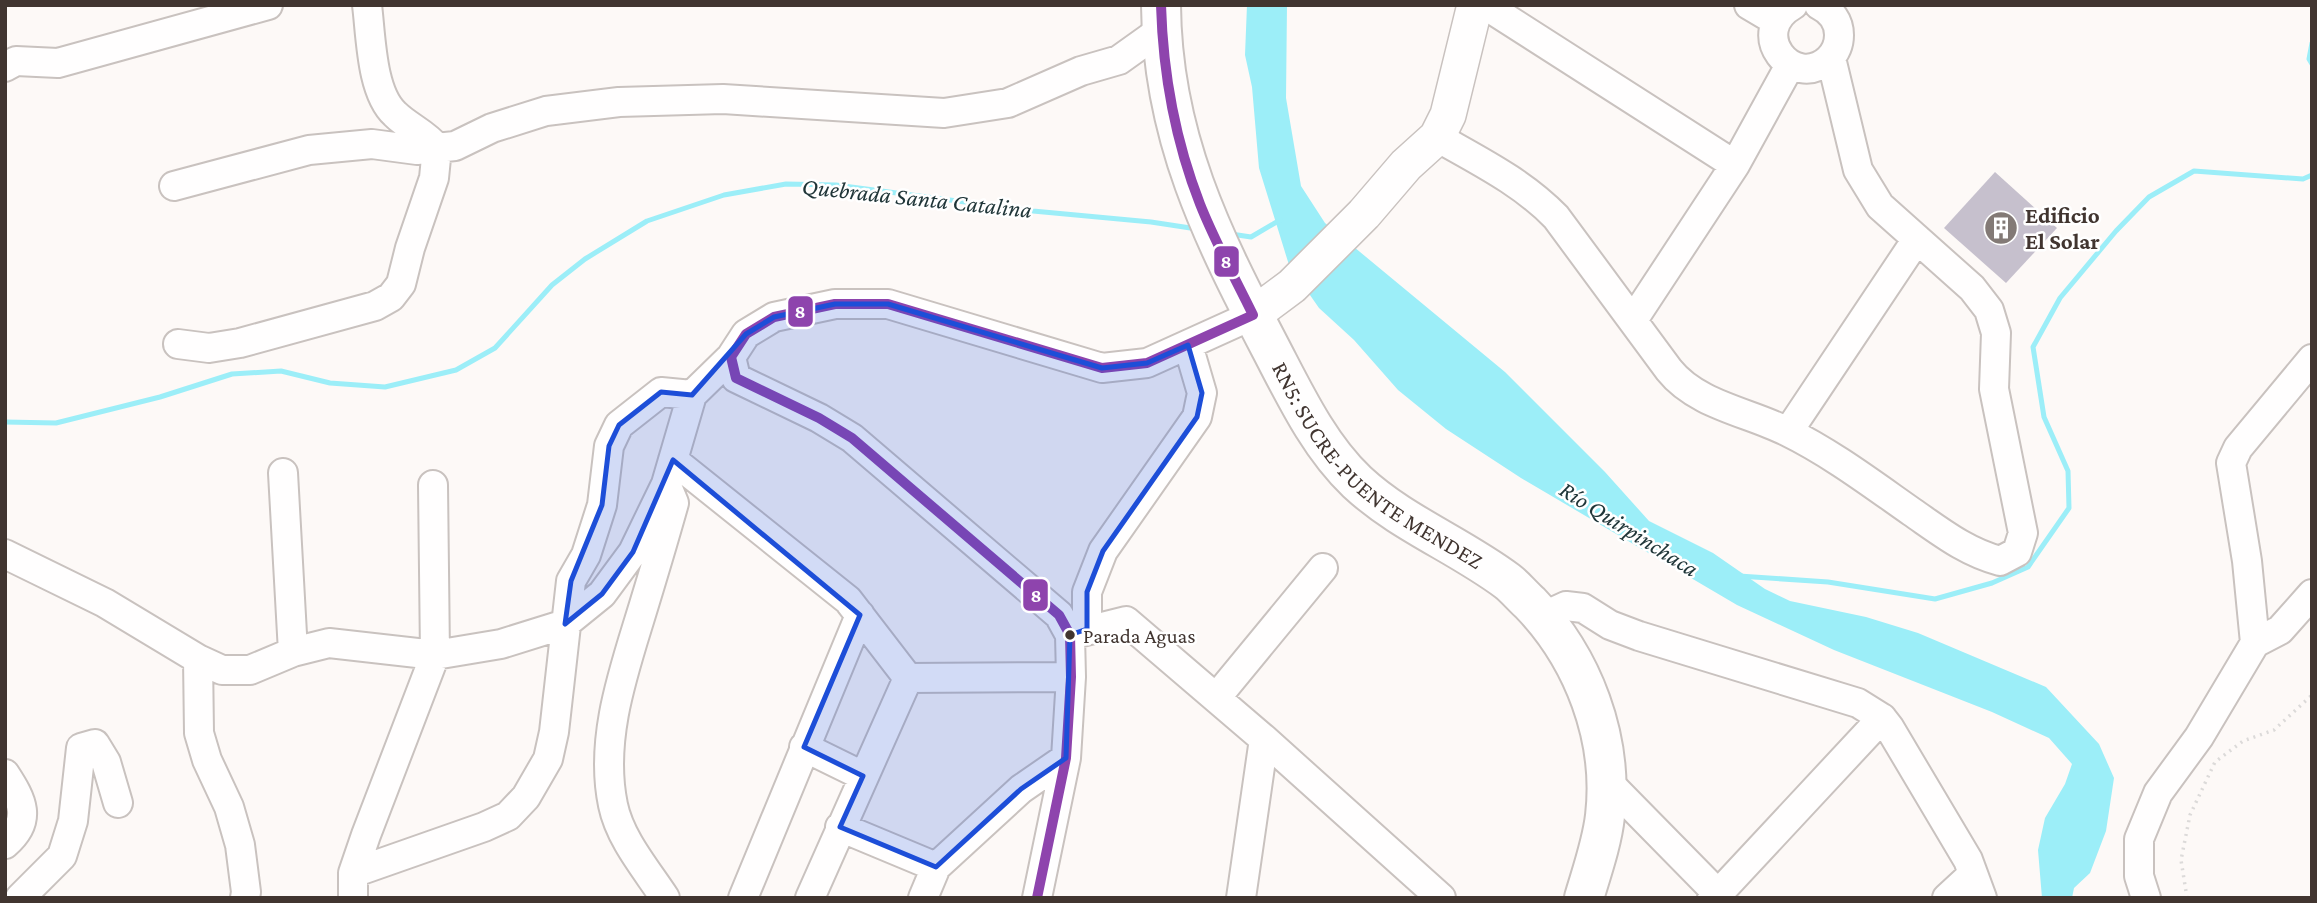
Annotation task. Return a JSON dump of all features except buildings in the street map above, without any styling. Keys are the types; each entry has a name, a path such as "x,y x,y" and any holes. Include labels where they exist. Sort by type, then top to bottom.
{"highway":[{"name":"RN5: SUCRE-PUENTE MENDEZ","path":"1161,18 1166,79 1180,143 1200,204 1253,315 1310,420 1334,456 1357,481 1392,509 1509,582 1542,617 1576,664 1591,700 1602,745 1605,779 1605,816 1584,898"}],"main road":[{"path":"1406,165 1420,142 1432,112 1453,5"},
{"path":"1253,315 1292,286 1364,214 1406,165 1437,137 1448,115 1475,5"}],"street":[{"path":"5,66 16,61 58,63 268,5"},
{"path":"178,344 209,348 240,343 376,306 391,297 401,284 410,248 434,178 437,148 427,136 394,113 382,93 375,66 368,5"},
{"path":"1485,5 1735,166"},
{"path":"1749,5 1785,13 1773,30 1776,50 1790,65 1811,68 1822,65 1831,58 1839,40 1836,20 1821,6"},
{"path":"174,186 309,149 372,144 417,150 455,146 492,128 546,111 619,102 723,99 944,113 1008,103 1081,71 1119,60 1161,18"},
{"path":"1437,137 1499,172 1541,202 1556,217 1674,376 1689,390 1788,432 1856,473 1960,545 1980,556 2000,561 2017,552 2023,533 1994,388 1996,333 1989,310 1972,288 1880,206 1858,170 1831,58"},
{"path":"1633,320 1735,166 1790,65"},
{"path":"1788,432 1917,239"},
{"path":"5,554 105,603 198,659 222,670 250,670 293,652 329,643 435,655 501,644 565,624 602,594 633,552 669,472 692,395 731,357 746,334 774,317 835,304 888,304 1102,368 1147,363 1253,315"},
{"path":"1037,898 1066,758 1070,677 1087,592 1103,551 1197,417 1202,393 1188,345"},
{"path":"731,357 736,378 819,418 852,438 1078,632"},
{"path":"2255,643 2247,561 2231,463 2238,449 2312,359"},
{"path":"353,885 508,816 526,797 548,759 571,581 586,555 602,505 609,446 619,425 661,392 692,395"},
{"path":"669,472 848,600 908,678"},
{"path":"665,898 631,848 613,807 610,746 618,689 674,503 669,472"},
{"path":"283,473 293,652"},
{"path":"353,885 366,835 435,655 433,485"},
{"path":"1216,698 1323,568"},
{"path":"2146,898 2139,876 2138,838 2158,793 2199,737 2255,643 2280,630 2312,594"},
{"path":"1542,617 1566,606 1583,608 1610,625 1639,636 1858,703 1882,718 1968,860 1977,886 1947,898"},
{"path":"743,898 860,615"},
{"path":"1078,632 1126,621 1264,739 1441,898"},
{"path":"198,659 199,733 207,760 229,807 240,845 245,898"},
{"path":"908,678 1070,677"},
{"path":"810,898 839,827 908,678"},
{"path":"1605,779 1717,896 1882,718"},
{"path":"1241,898 1264,739"},
{"path":"20,898 62,856 74,821 81,748 95,744 106,762 118,803"},
{"path":"804,747 863,776"},
{"path":"923,898 936,867 1021,789 1066,758"},
{"path":"5,774 20,798 22,815 20,828 5,844"},
{"path":"839,827 936,867"}],"path":[{"path":"2187,898 2181,860 2190,816 2215,762 2243,741 2274,730 2312,695"}],"highlighted area":[{"path":"835,304 888,304 1102,368 1147,363 1188,345 1202,393 1197,417 1103,551 1087,592 1087,629 1070,635 1066,758 1021,789 936,867 840,827 863,776 804,747 860,615 673,460 633,552 602,594 565,624 571,581 602,505 609,446 619,425 661,392 692,395 746,334 774,317"}],"water":[{"name":"Río Quirpinchaca","path":"1247,5 1287,5 1286,98 1301,186 1325,223 1505,372 1605,472 1649,521 1713,553 1765,589 1790,601 1866,617 1918,633 2046,687 2099,744 2114,778 2106,831 2090,873 2074,888 2072,898 2042,898 2038,850 2045,818 2065,784 2072,764 2049,738 1992,712 1834,650 1737,605 1521,478 1446,429 1398,390 1354,340 1319,308 1289,265 1259,168 1252,87 1245,55"}],"waterway":[{"path":"2312,43 2309,59 2312,64"},
{"path":"1739,576 1828,582 1935,599 1992,583 2028,567 2069,508 2068,471 2044,417 2033,347 2060,298 2116,231 2149,197 2194,171 2303,179 2312,175"},
{"name":"Quebrada Santa Catalina","path":"5,422 56,423 160,397 232,374 281,371 330,383 385,387 456,370 495,348 552,285 585,259 647,221 724,195 786,184 836,185 1197,229"},
{"name":"Quebrada Santa Catalina","path":"1231,234 1251,237 1280,220"}],"transit line":[{"name":"8","path":"1037,898 1066,758 1071,677 1070,635 1059,615 852,438 819,418 736,378 731,357 746,334 774,317 835,304 888,304 1102,368 1147,363 1253,315 1206,218 1191,180 1172,106 1164,56 1161,5"}],"place":[{"name":"Edificio El Solar","path":"2001,228"},
{"name":"Parada Aguas","path":"1070,635"}]}
